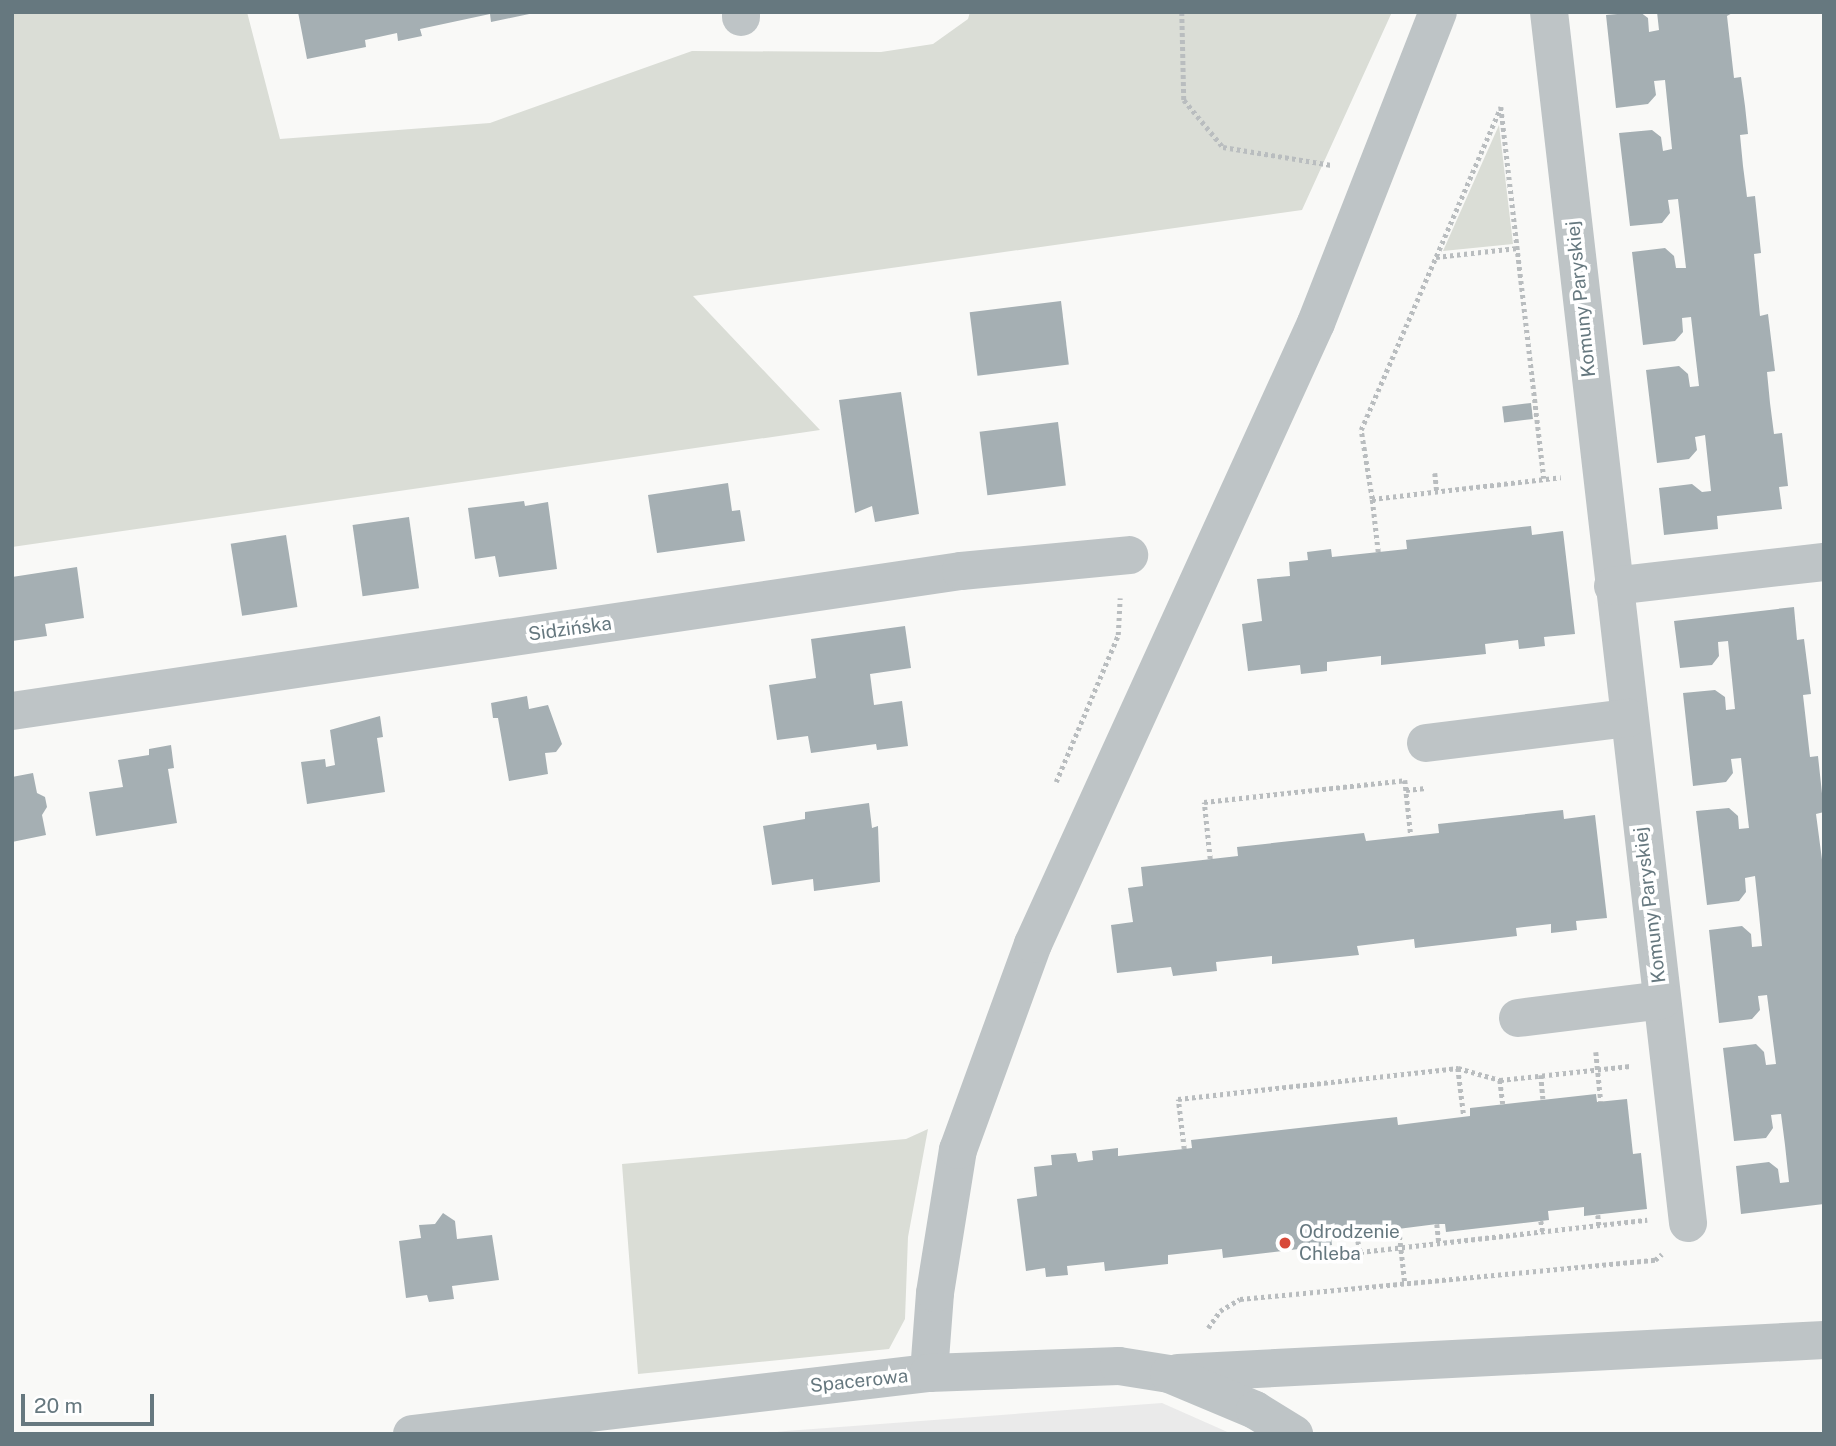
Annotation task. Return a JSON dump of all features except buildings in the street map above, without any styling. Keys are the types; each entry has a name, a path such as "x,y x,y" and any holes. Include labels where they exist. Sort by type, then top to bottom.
{"street":[{"path":"929,1373 935,1293 958,1150 1032,944 1315,323 1438,12"},
{"name":"Komuny Paryskiej","path":"1549,12 1662,1000 1669,1230"},
{"name":"Sidzińska","path":"12,711 961,571 1129,555"},
{"path":"1613,586 1824,562"},
{"path":"1426,743 1628,718"},
{"path":"1518,1018 1662,1000"},
{"path":"1169,1374 1824,1340"},
{"name":"Spacerowa","path":"412,1434 929,1373 1119,1366 1169,1374 1255,1410 1294,1434"}],"path":[{"path":"1182,12 1184,100 1223,147 1374,173"},
{"path":"1378,552 1361,430 1502,107 1544,479"},
{"path":"1436,257 1518,248"},
{"path":"1435,473 1437,491"},
{"path":"1372,499 1565,477"},
{"path":"1055,786 1118,635 1122,602 1116,592"},
{"path":"1210,859 1204,802 1405,780 1411,836"},
{"path":"1601,1102 1595,1052 1606,1051"},
{"path":"1184,1149 1178,1099 1458,1068 1500,1080 1634,1065 1636,1078"},
{"path":"1458,1068 1464,1117"},
{"path":"1541,1075 1543,1099"},
{"path":"1500,1080 1503,1104"},
{"path":"1598,1215 1599,1225"},
{"path":"1541,1221 1543,1232"},
{"path":"1437,1224 1438,1243"},
{"path":"1169,1374 1220,1311 1240,1299 1655,1260 1662,1256 1669,1230 1599,1225 1360,1252 1357,1234"},
{"path":"1399,1229 1405,1283"}],"shaded area":[{"path":"12,12 247,12 280,139 490,123 692,51 881,52 933,44 968,19 970,12 1392,12 1302,210 693,296 820,430 12,547"},
{"path":"1499,125 1513,244 1443,251"},
{"path":"928,1129 908,1237 905,1319 889,1349 638,1374 622,1164 906,1139"},
{"path":"1162,1403 1232,1434 760,1434 786,1431"}],"place":[{"name":"Odrodzenie Chleba","path":"1285,1243"}]}
